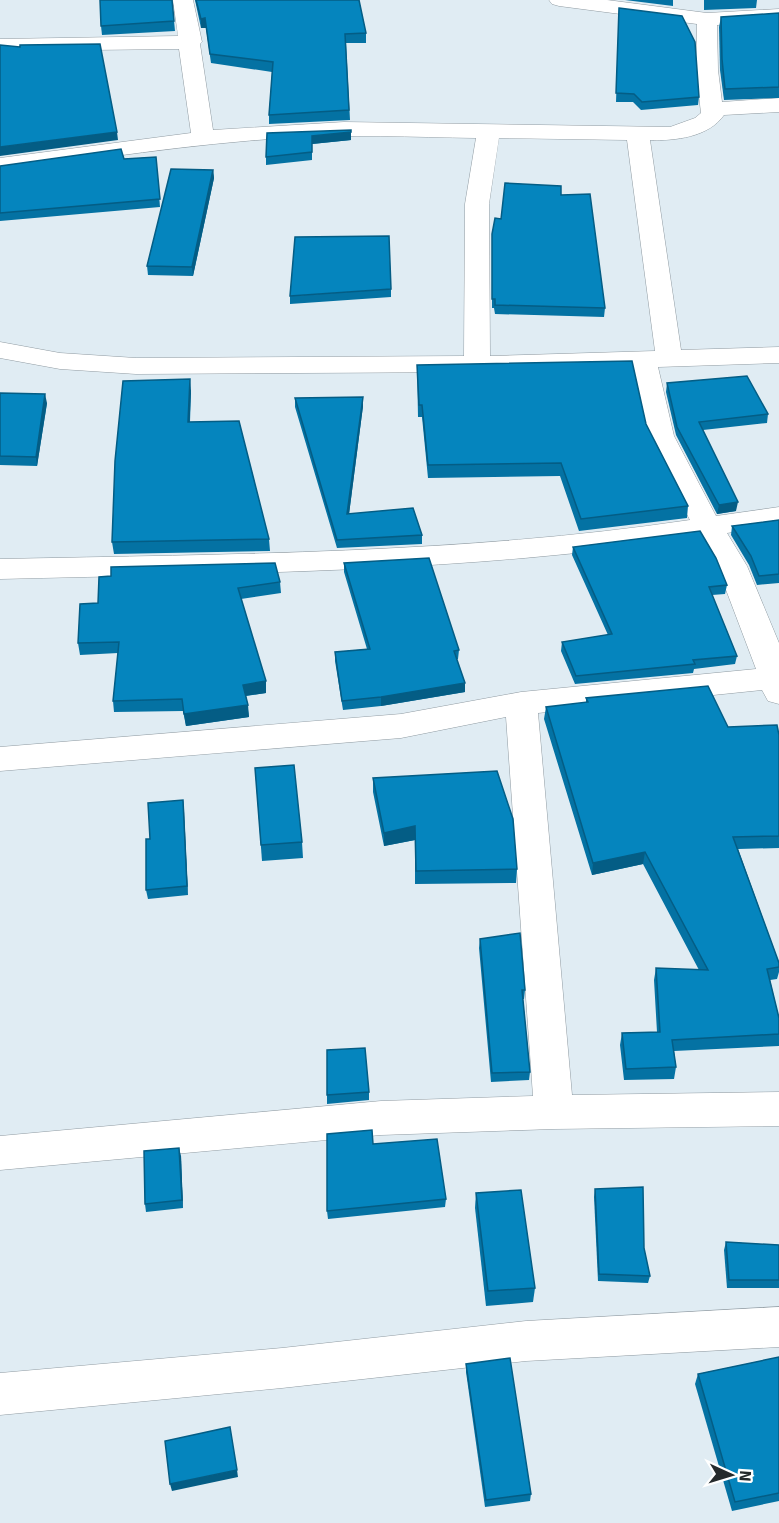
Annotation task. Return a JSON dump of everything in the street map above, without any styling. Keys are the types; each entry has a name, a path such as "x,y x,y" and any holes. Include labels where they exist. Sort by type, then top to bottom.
{"street":[{"path":"183,0 191,42 203,138"},
{"path":"559,0 707,19 779,15"},
{"path":"0,165 203,138 286,131 344,129 672,134 703,123 713,115 707,70 707,19"},
{"path":"0,45 191,42"},
{"path":"712,109 779,105"},
{"path":"477,364 477,204 489,131"},
{"path":"0,759 401,726 521,703 777,685 732,566 692,500 660,436 638,135"},
{"path":"0,350 60,361 136,366 477,364 779,355"},
{"path":"0,569 374,560 607,542 779,516"},
{"path":"521,703 530,789 543,997 554,1112"},
{"path":"0,1153 381,1118 554,1112 779,1109"},
{"path":"0,1394 282,1368 526,1341 779,1327"}],"building":[{"path":"100,0 172,0 174,21 101,26"},
{"path":"196,0 359,0 366,33 345,34 349,110 269,115 273,62 210,54 205,18 201,19"},
{"path":"619,8 682,16 695,42 699,97 642,102 634,94 616,93"},
{"path":"779,13 779,87 725,89 721,17"},
{"path":"100,44 117,132 0,147 0,45 20,47 20,45"},
{"path":"351,130 351,132 312,136 312,152 266,157 267,133"},
{"path":"121,149 124,159 156,157 160,199 0,213 0,166"},
{"path":"171,169 213,170 192,267 147,266"},
{"path":"505,183 561,186 561,195 590,194 605,308 495,305 495,299 492,299 492,234 495,218 501,219"},
{"path":"389,236 391,289 290,296 295,237"},
{"path":"632,361 646,424 688,506 581,519 561,463 428,465 422,405 419,405 417,365"},
{"path":"747,376 768,414 699,422 738,502 719,505 677,427 667,383"},
{"path":"190,379 188,422 239,421 269,539 112,542 115,461 123,381"},
{"path":"0,393 45,394 36,457 0,456"},
{"path":"363,397 347,514 413,508 422,535 337,540 295,398"},
{"path":"779,520 779,574 759,576 751,556 732,526"},
{"path":"700,531 716,558 727,585 709,587 737,656 693,660 695,664 576,676 562,642 612,634 573,547"},
{"path":"429,558 459,650 454,651 465,683 342,701 335,652 370,649 344,563"},
{"path":"275,563 280,582 238,588 266,681 243,685 248,705 184,714 182,699 113,701 119,642 78,643 80,604 98,603 99,577 111,576 111,567"},
{"path":"708,686 728,727 777,725 779,735 779,836 733,837 779,963 779,967 767,969 779,1018 779,1034 672,1040 676,1067 626,1069 622,1033 660,1032 656,968 708,970 645,852 593,863 546,707 588,702 586,698"},
{"path":"294,765 302,842 261,845 255,768"},
{"path":"497,771 513,819 517,869 416,871 415,826 384,833 373,778"},
{"path":"183,800 187,886 146,890 146,839 150,839 148,803"},
{"path":"520,933 525,990 522,990 530,1072 492,1073 480,939"},
{"path":"365,1048 369,1092 327,1095 327,1050"},
{"path":"372,1130 373,1144 437,1139 446,1199 327,1211 327,1134"},
{"path":"179,1148 182,1200 145,1204 144,1151"},
{"path":"643,1187 644,1248 650,1276 599,1274 595,1189"},
{"path":"521,1190 535,1288 488,1291 476,1193"},
{"path":"726,1242 779,1245 779,1280 729,1280"},
{"path":"779,1357 779,1493 735,1502 698,1374"},
{"path":"510,1358 531,1494 486,1500 466,1364"},
{"path":"230,1427 237,1470 170,1484 165,1441"}]}
